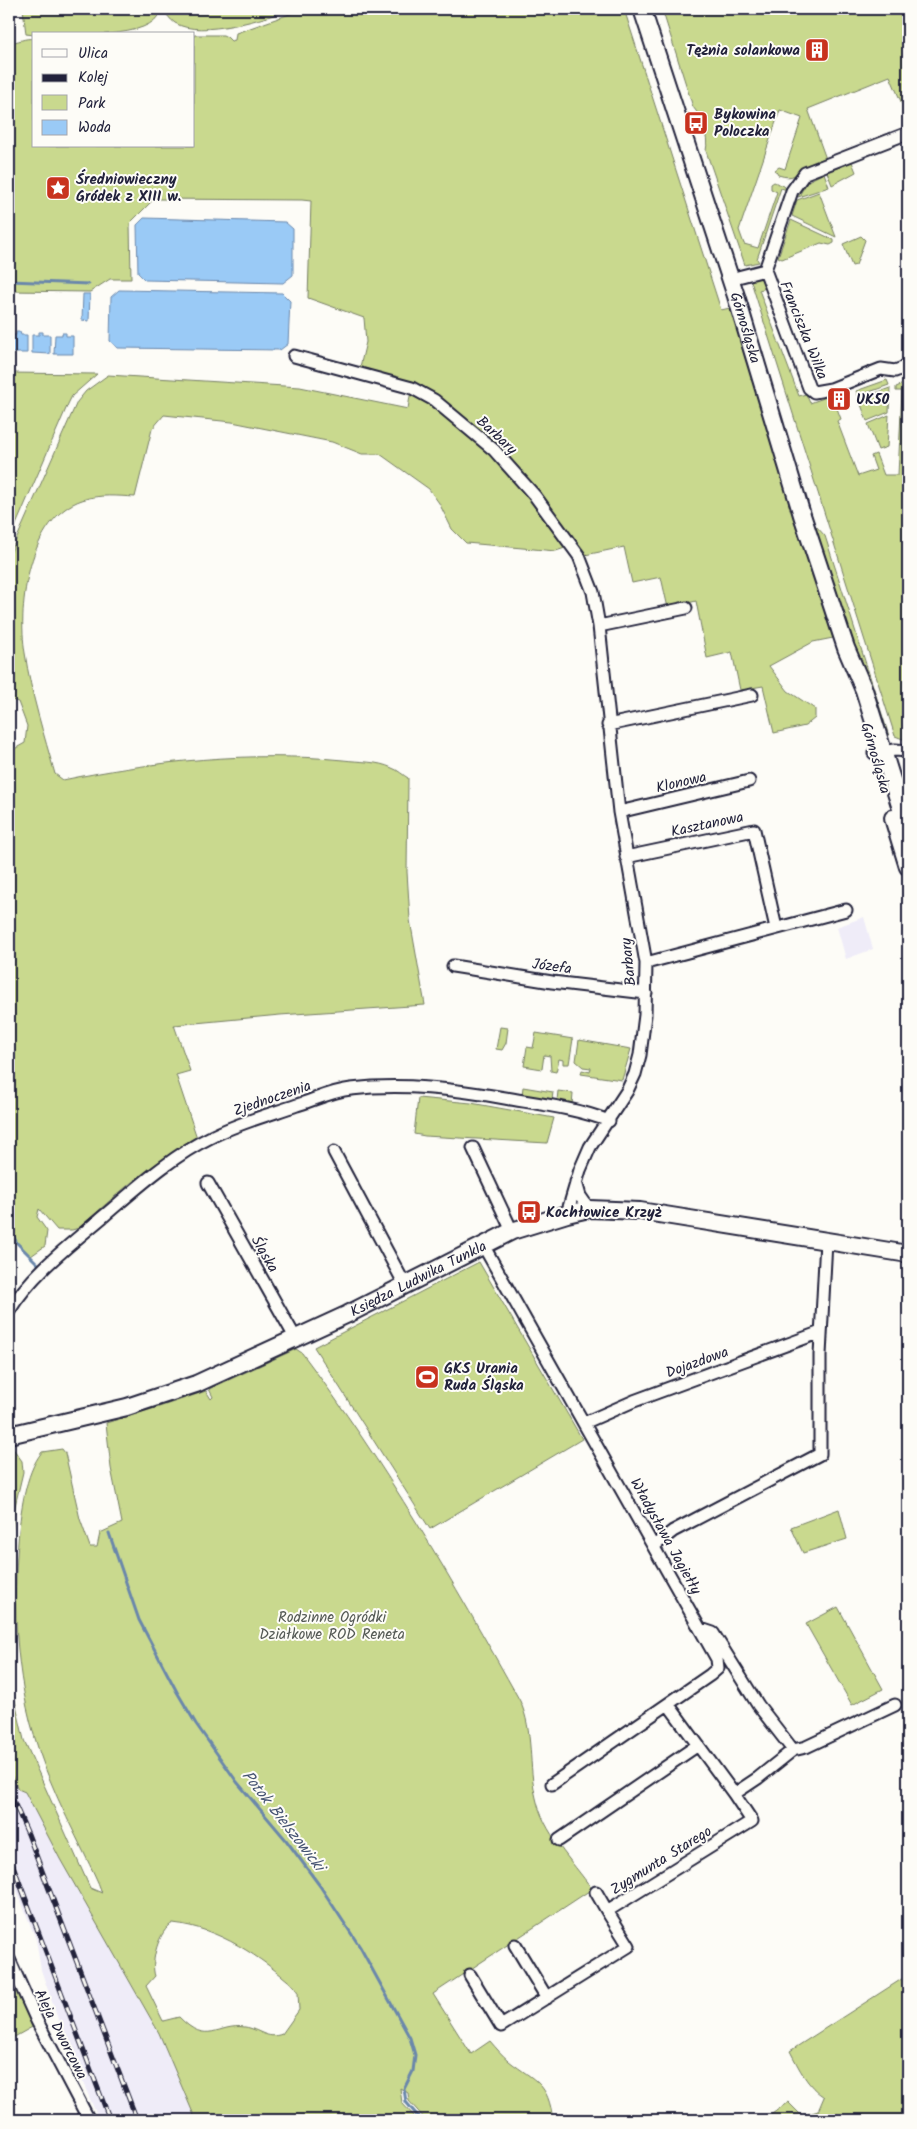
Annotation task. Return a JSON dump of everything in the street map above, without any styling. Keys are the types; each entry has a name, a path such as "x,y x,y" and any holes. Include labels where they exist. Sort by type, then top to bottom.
{"street":[{"name":"Górnośląska","path":"642,9 730,279 790,477 846,648 878,752 908,868"},
{"path":"730,279 766,270 792,192 805,173 908,133"},
{"name":"Franciszka Wilka","path":"766,270 809,388 814,392 831,389 881,369 895,371 908,366"},
{"name":"Barbary","path":"294,356 412,388 434,400 494,450 535,496 581,560 593,592 599,626 608,725 619,812 646,963 646,993 644,1033 640,1055 627,1091 590,1148 576,1182 567,1214"},
{"path":"599,626 686,608"},
{"path":"608,725 752,694"},
{"path":"878,752 908,751"},
{"name":"Górnośląska","path":"878,752 908,831"},
{"name":"Klonowa","path":"619,812 749,781"},
{"name":"Kasztanowa","path":"626,857 754,830 776,928"},
{"path":"646,963 846,910"},
{"name":"Józefa","path":"453,966 552,982 646,993"},
{"name":"Zjednoczenia","path":"9,1311 43,1270 96,1222 154,1175 195,1146 230,1128 341,1090 426,1087 464,1091 557,1107 609,1121"},
{"path":"473,1148 512,1231"},
{"path":"334,1152 405,1285"},
{"path":"576,1182 580,1196 588,1210"},
{"name":"Śląska","path":"208,1183 296,1339"},
{"name":"Księdza Ludwika Tunkla","path":"9,1435 127,1407 167,1395 296,1339 512,1231 567,1214 588,1210 640,1211 908,1254"},
{"path":"654,1546 673,1531 820,1454 821,1332 834,1242"},
{"name":"Księdza Ludwika Tunkla","path":"834,1242 908,1245"},
{"name":"Władysława Jagiełły","path":"482,1245 717,1659 718,1668 552,1784"},
{"name":"Dojazdowa","path":"584,1423 634,1401 821,1332"},
{"path":"701,1629 713,1633 758,1705 793,1750"},
{"path":"668,1704 734,1794 758,1778 793,1750 806,1747 895,1705"},
{"path":"559,1840 698,1745"},
{"name":"Zygmunta Starego","path":"470,1975 502,2026 629,1946 608,1911 752,1822 734,1794"},
{"path":"596,1892 608,1911"},
{"path":"515,1945 546,1998"},
{"name":"Aleja Dworcowa","path":"9,1959 37,2021 89,2120"}],"shaded area":[{"path":"864,917 873,949 846,959 837,927"},
{"path":"9,1770 18,1789 25,1792 159,2033 196,2120 99,2120 67,2045 41,1970 36,1940 9,1870"}],"green space":[{"path":"23,9 162,9 157,11 158,16 149,24 123,32 32,32 32,35 26,34"},
{"path":"162,9 292,9 250,22 201,29 175,23"},
{"path":"304,9 624,9 721,310 730,308 833,638 813,642 769,666 788,691 815,709 815,718 805,726 774,733 763,686 740,690 732,652 707,658 696,601 668,608 661,577 632,583 624,547 585,555 577,544 556,551 466,543 452,529 439,503 429,489 380,454 362,454 332,442 232,422 164,415 152,429 135,497 95,497 82,500 64,510 50,525 39,544 31,565 23,611 25,653 34,699 55,774 63,780 167,763 238,757 308,757 368,762 381,764 398,771 408,778 407,872 410,920 425,1005 280,1015 174,1025 190,1071 176,1075 197,1138 150,1168 79,1228 57,1230 39,1209 37,1217 47,1231 45,1246 31,1256 17,1243 9,1229 9,752 25,743 27,726 18,702 9,699 9,556 77,402 86,391 108,375 300,387 408,409 412,383 360,367 366,342 364,318 308,298 311,201 154,199 130,223 131,279 110,279 90,292 9,291 9,42 32,39 32,148 195,148 195,35 223,35 231,41 235,40 236,33"},
{"path":"662,9 908,9 908,93 904,95 906,102 902,104 890,76 808,109 826,159 807,167 791,177 778,175 775,170 779,167 785,169 802,118 780,110 739,230 744,244 758,248 777,192 771,189 771,184 774,182 784,186 787,190 781,188 757,259 759,262 745,265 706,151 704,128 693,107"},
{"path":"852,162 856,172 832,185 827,172"},
{"path":"824,173 829,187 798,197 808,181"},
{"path":"819,192 836,237 792,216 797,200"},
{"path":"791,220 834,240 834,243 830,245 821,243 782,259 778,257"},
{"path":"861,236 865,240 856,265 852,266 843,244"},
{"path":"757,277 761,279 766,288 759,290 799,396 806,394 810,403 832,395 841,419 837,421 858,476 876,470 871,456 876,454 884,475 898,475 902,391 896,391 896,387 908,382 908,741 895,736 750,278"},
{"path":"9,373 97,374 72,396 9,541"},
{"path":"887,380 889,385 858,396 856,391"},
{"path":"890,388 889,412 867,421 859,399"},
{"path":"889,415 887,447 878,450 868,424"},
{"path":"816,526 825,536 889,736 878,723 836,589 814,535"},
{"path":"500,1027 508,1028 506,1043 502,1050 496,1049"},
{"path":"536,1033 573,1039 569,1064 563,1064 563,1060 559,1059 556,1072 551,1071 550,1056 544,1055 542,1069 524,1066 527,1047 533,1048"},
{"path":"579,1040 631,1049 622,1080 581,1074 582,1070 590,1072 591,1068 583,1067 576,1061"},
{"path":"523,1087 553,1092 552,1100 522,1095"},
{"path":"558,1091 573,1093 572,1105 557,1101"},
{"path":"418,1098 471,1103 554,1118 547,1143 425,1136 414,1134"},
{"path":"479,1262 582,1439 430,1529 314,1347"},
{"name":"Rodzinne Ogródki Działkowe ROD Reneta","path":"296,1349 302,1353 362,1437 417,1523 520,1701 527,1725 532,1774 540,1811 559,1846 592,1889 433,1994 471,2054 490,2041 501,2054 539,2084 548,2098 553,2120 426,2120 409,2101 408,2093 400,2088 402,2103 415,2117 412,2120 196,2120 159,2033 60,1859 25,1792 18,1789 9,1770 9,1642 11,1683 24,1740 90,1888 102,1893 50,1780 39,1751 24,1693 17,1633 16,1572 24,1495 31,1471 42,1452 62,1449 65,1453 80,1519 90,1547 97,1547 100,1533 122,1523 111,1468 106,1423 206,1391 211,1399 213,1397 209,1389","holes":["173,1923 190,1926 223,1938 254,1955 295,1987 298,1993 299,2010 282,2034 272,2036 245,2027 205,2032 198,2031 189,2026 179,2017 163,2021 146,1986 155,1976 154,1963 157,1947 164,1932"]},
{"path":"9,1443 22,1461 23,1472 15,1506 9,1549"},
{"path":"839,1509 847,1539 803,1553 791,1527"},
{"path":"838,1607 883,1689 852,1705 806,1624"},
{"path":"9,1955 34,2026 9,2040"},
{"path":"908,1975 908,2120 764,2120 788,2102 802,2116 818,2111 824,2097 808,2082 790,2051"}],"water":[{"path":"144,218 285,222 293,229 293,275 283,283 145,280 138,273 137,225"},
{"path":"119,290 282,293 290,301 288,344 280,350 118,348 110,341 111,297"},
{"path":"83,294 90,294 89,321 82,320"},
{"path":"16,332 20,332 21,335 27,335 27,353 9,353 9,335 16,335"},
{"path":"39,332 43,332 43,335 50,335 50,354 32,353 32,335 39,335"},
{"path":"62,333 66,333 66,336 73,336 73,354 54,354 55,335 62,335"}],"waterway":[{"path":"9,281 89,284"},
{"name":"Potok Bielszowicki","path":"9,1229 17,1243 39,1265"},
{"name":"Potok Bielszowicki","path":"109,1533 139,1620 196,1724 237,1782 286,1840 320,1886 360,1947 410,2038 415,2055 413,2071 404,2089 406,2102 421,2120"}],"railway":[{"path":"9,1791 28,1834 137,2120"},
{"path":"9,1855 110,2120"}],"place":[{"name":"Tężnia solankowa","path":"817,50"},
{"name":"Bykowina Poloczka","path":"696,123"},
{"name":"Średniowieczny Gródek z XIII w.","path":"58,188"},
{"name":"UK50","path":"839,399"},
{"name":"Kochłowice Krzyż","path":"529,1212"},
{"name":"GKS Urania Ruda Śląska","path":"427,1377"}]}
